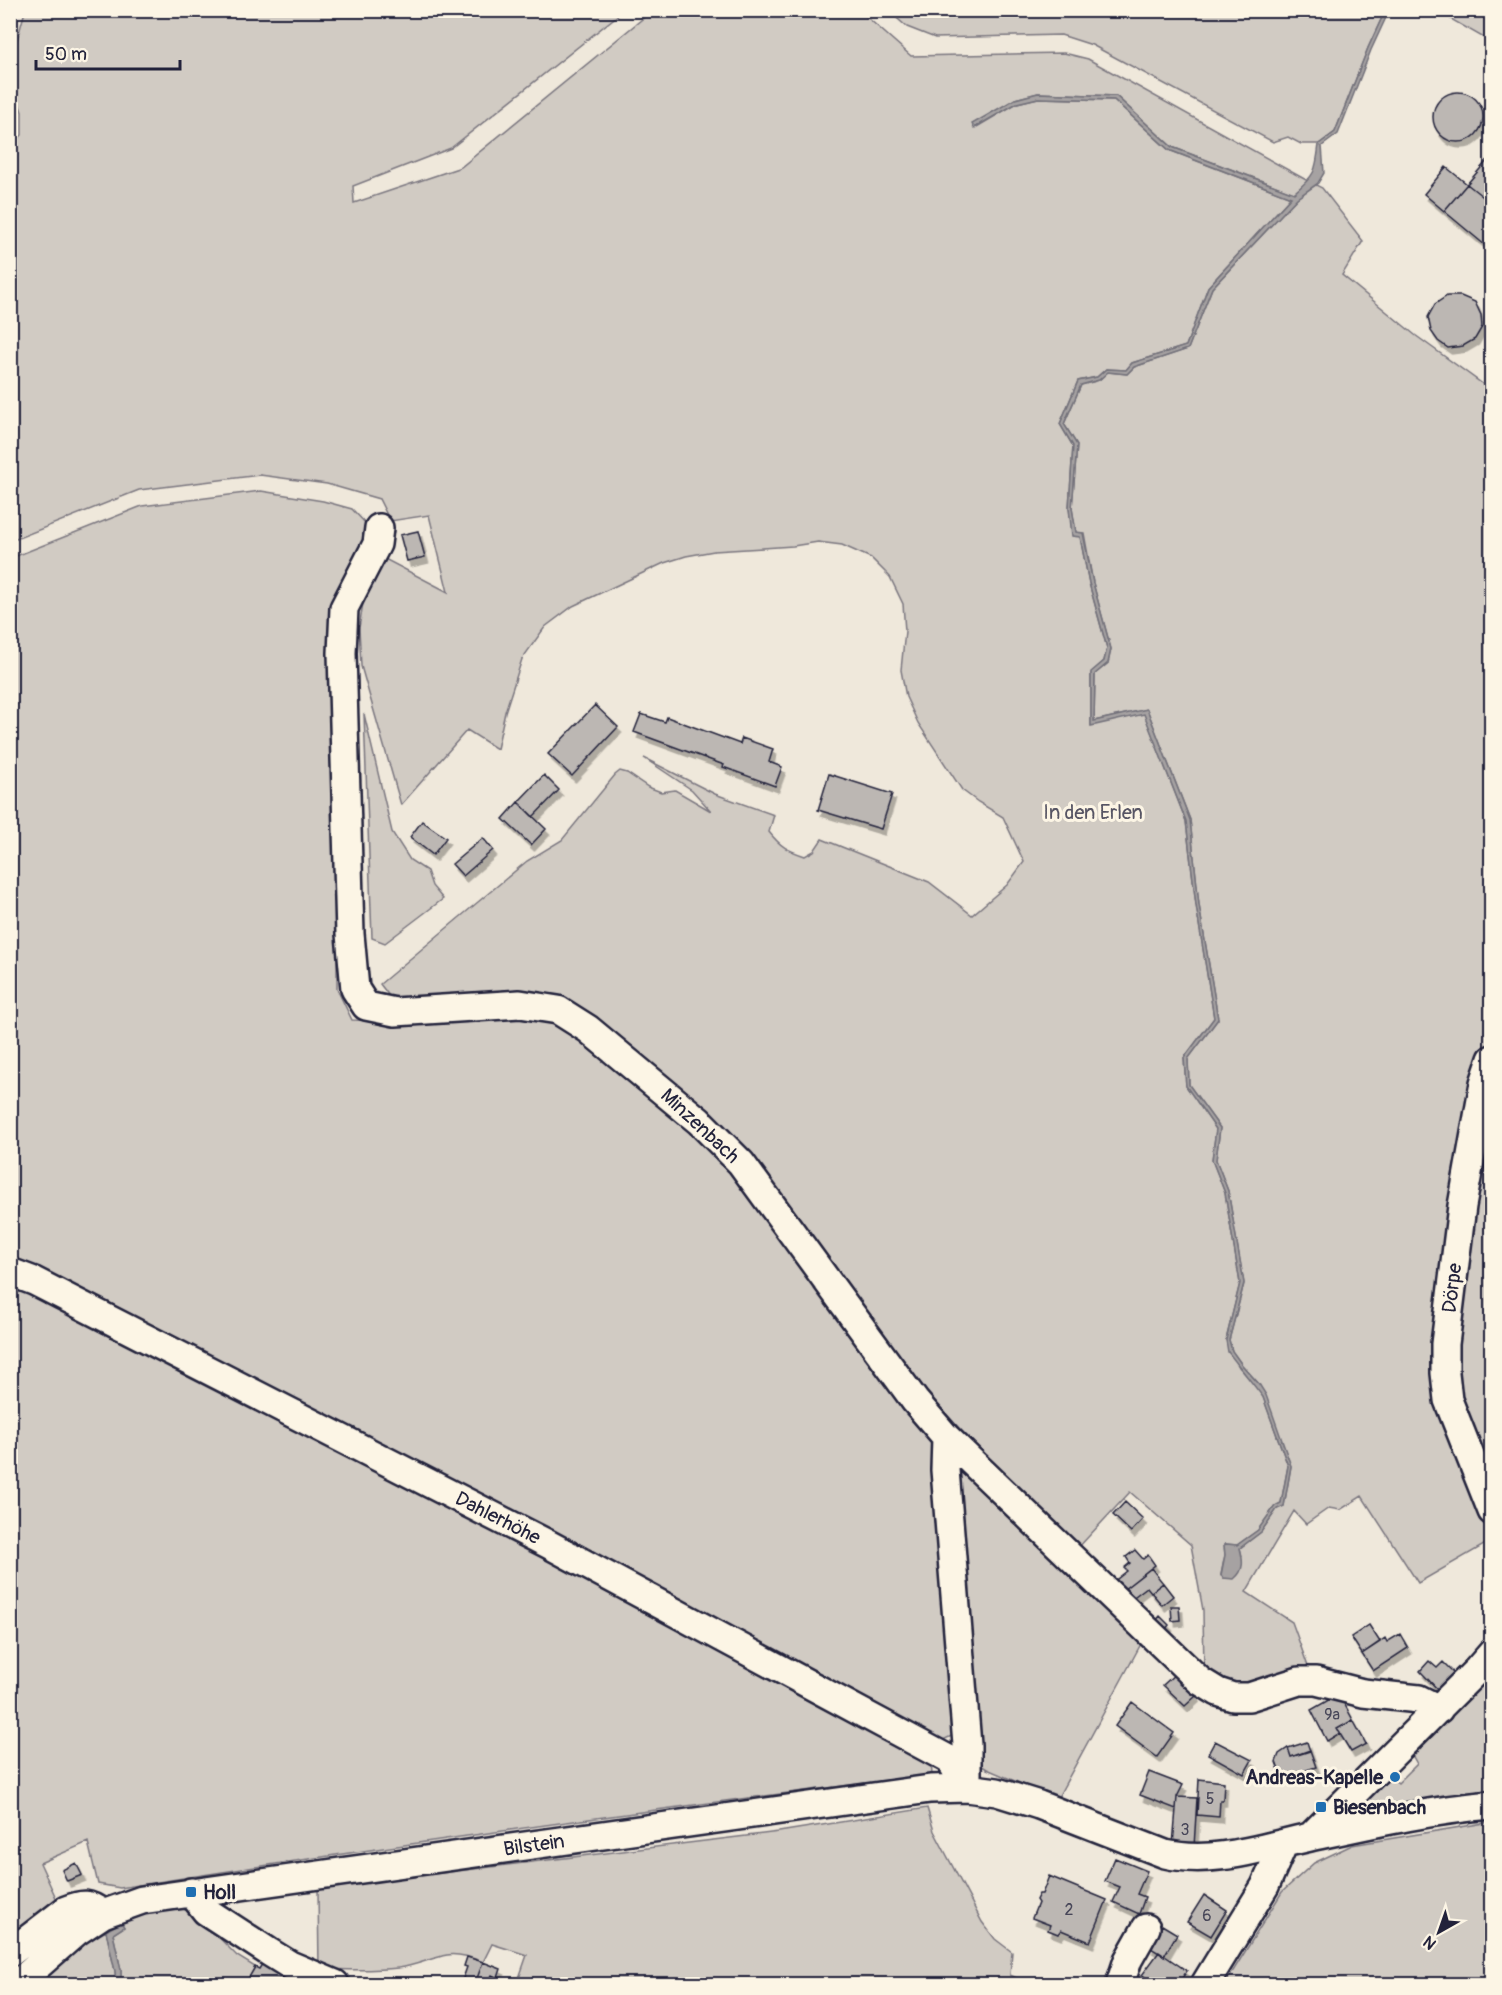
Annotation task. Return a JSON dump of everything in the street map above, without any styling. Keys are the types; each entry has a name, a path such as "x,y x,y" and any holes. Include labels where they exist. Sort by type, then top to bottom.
{"street":[{"name":"Minzenbach","path":"380,528 376,544 344,608 342,653 350,934 355,990 366,1006 395,1012 520,1004 558,1010 588,1029 699,1121 741,1163 915,1401 946,1437"},
{"name":"Dörpe","path":"1491,1059 1484,1083 1462,1206 1445,1344 1445,1373 1449,1400 1491,1511"},
{"name":"Dahlerhöhe","path":"10,1272 34,1281 548,1544 950,1760 967,1788"},
{"path":"946,1437 1200,1681 1218,1692 1233,1697 1249,1697 1299,1681 1316,1681 1363,1693 1419,1699 1439,1709"},
{"path":"946,1437 945,1470 967,1745 967,1788 997,1792 1039,1805 1165,1854 1181,1858 1235,1854 1423,1814 1491,1805"},
{"path":"1310,1837 1439,1709 1491,1653"},
{"name":"Bilstein","path":"17,1984 76,1932 103,1914 142,1900 930,1789 967,1788"},
{"path":"1205,1984 1265,1886 1284,1843"},
{"path":"190,1892 206,1911 268,1952 290,1965 335,1984"},
{"path":"10,1953 66,1910 75,1906 86,1904 103,1914"},
{"path":"1120,1984 1128,1960 1146,1928"}],"green space":[{"name":"In den Erlen","path":"25,11 623,11 451,148 353,186 354,203 461,167 652,11 860,11 911,56 1064,53 1088,59 1308,181 1294,193 1172,147 1116,96 1038,93 1015,99 975,128 1017,103 1038,98 1114,100 1169,150 1291,197 1208,287 1186,346 1132,363 1126,370 1106,369 1097,377 1078,381 1060,424 1073,446 1069,508 1073,536 1080,536 1089,583 1107,648 1104,661 1091,673 1091,725 1144,713 1186,821 1196,905 1214,1018 1184,1058 1186,1086 1216,1129 1212,1160 1225,1193 1240,1283 1226,1340 1239,1367 1263,1397 1288,1466 1281,1503 1275,1506 1258,1530 1237,1545 1224,1545 1225,1555 1221,1575 1242,1556 1240,1548 1261,1532 1277,1509 1284,1506 1291,1466 1259,1384 1232,1351 1229,1340 1244,1284 1228,1191 1216,1160 1220,1128 1189,1085 1188,1059 1218,1019 1199,905 1190,820 1147,709 1094,721 1095,674 1108,663 1111,649 1093,583 1084,533 1076,533 1072,508 1077,445 1064,424 1081,385 1099,380 1107,372 1127,374 1134,367 1188,349 1212,288 1297,198 1316,185 1322,188 1363,241 1342,275 1415,335 1488,388 1491,406 1491,1043 1486,1052 1439,1398 1491,1541 1418,1583 1362,1496 1340,1510 1329,1508 1306,1524 1294,1511 1246,1592 1292,1622 1310,1672 1229,1688 1204,1672 1203,1610 1191,1545 1130,1492 1076,1550 1025,1499 901,1365 749,1159 559,999 393,1001 380,984 527,861 562,840 620,771 661,792 675,790 711,811 692,790 644,758 715,794 774,815 769,832 789,850 805,856 814,851 822,839 929,882 972,915 1007,885 1024,862 1003,817 962,790 918,723 906,697 901,670 905,631 903,604 890,577 871,558 842,545 818,542 793,546 714,551 686,556 664,563 573,606 545,627 522,659 505,712 497,749 467,730 401,805 361,666 359,628 364,597 383,558 448,592 429,515 390,521 379,499 327,484 260,475 139,490 11,541 10,147 22,135 22,112 11,81 11,62"},
{"path":"889,11 1385,11 1335,132 1319,144 1301,144 1288,137 1273,142 1092,45 1061,35 935,38 907,27"},
{"path":"1452,11 1491,11 1491,42 1449,18"},
{"path":"261,491 323,501 352,509 368,526 337,715 337,989 352,1020 391,1021 522,1016 563,1025 607,1055 750,1187 936,1445 958,1733 941,1741 104,1301 11,1259 11,558 142,506"},
{"path":"364,714 392,832 410,860 427,871 432,886 443,899 385,943 372,938"},
{"path":"1491,1117 1491,1479 1461,1393 1459,1345 1471,1230"},
{"path":"11,1284 546,1552 931,1759 932,1775 526,1828 120,1888 98,1884 88,1842 40,1863 57,1900 11,1939"},
{"path":"960,1460 1142,1642 1057,1799 987,1769 974,1761 955,1469"},
{"path":"1491,1668 1491,1789 1342,1818 1383,1783 1392,1778 1398,1783 1417,1764 1411,1753"},
{"path":"927,1808 934,1831 982,1922 995,1939 1012,1952 1010,1975 1030,1984 517,1984 527,1955 492,1944 483,1962 466,1956 452,1955 398,1968 319,1969 318,1888 779,1832"},
{"path":"1491,1822 1491,1984 1225,1984 1282,1892 1314,1863 1352,1845"},
{"path":"171,1906 194,1912 237,1956 255,1967 246,1984 121,1984 121,1970 113,1934 124,1927 121,1922"},
{"path":"106,1931 116,1984 38,1984 83,1944"}],"shaded area":[{"path":"1385,11 1389,11 1338,134 1322,146 1324,173 1318,183 1297,198 1212,288 1188,349 1134,367 1127,374 1108,372 1099,380 1081,385 1064,424 1077,445 1072,508 1076,532 1083,533 1093,583 1111,649 1108,663 1095,674 1094,721 1147,709 1190,820 1199,905 1218,1019 1188,1059 1189,1085 1220,1128 1216,1160 1228,1191 1244,1283 1229,1340 1232,1351 1266,1395 1291,1466 1284,1506 1277,1509 1261,1532 1240,1548 1242,1565 1238,1576 1234,1579 1223,1578 1221,1575 1225,1555 1224,1545 1237,1545 1258,1530 1275,1506 1281,1503 1288,1466 1263,1397 1228,1352 1226,1340 1240,1283 1225,1193 1212,1160 1216,1129 1186,1086 1184,1058 1214,1018 1196,905 1186,821 1144,714 1091,726 1091,672 1104,661 1107,648 1089,583 1080,537 1072,536 1069,508 1073,446 1060,424 1078,381 1097,377 1106,369 1126,370 1132,363 1186,346 1208,287 1291,197 1169,150 1114,100 1038,98 1017,103 974,128 972,124 1015,99 1038,93 1116,96 1172,147 1294,193 1313,172 1319,144 1335,132"},
{"path":"121,1922 124,1927 113,1934 121,1970 121,1984 116,1984 106,1931"}],"building":[{"path":"1463,92 1476,99 1482,107 1482,127 1476,135 1468,141 1453,142 1440,135 1434,127 1433,112 1440,99 1448,93"},
{"path":"1492,155 1492,204 1467,184"},
{"path":"1446,167 1467,184 1444,211 1424,194"},
{"path":"1467,184 1492,204 1492,251 1444,211"},
{"path":"1447,296 1461,296 1475,302 1481,315 1482,327 1475,339 1463,346 1448,348 1438,341 1431,331 1428,317 1435,304"},
{"path":"418,531 425,557 407,561 400,535"},
{"path":"595,705 618,727 572,776 548,754"},
{"path":"641,714 665,722 667,717 740,744 742,738 773,749 769,762 782,767 775,786 634,732"},
{"path":"829,774 892,794 881,829 818,810"},
{"path":"544,775 559,790 533,817 518,802"},
{"path":"518,802 546,829 531,845 503,819"},
{"path":"422,821 446,838 433,855 410,837"},
{"path":"483,838 493,850 463,876 452,864"},
{"path":"1125,1502 1143,1519 1131,1532 1113,1515"},
{"path":"1135,1550 1143,1559 1148,1555 1155,1565 1119,1593 1112,1583 1127,1571 1124,1568 1130,1563 1126,1557"},
{"path":"1151,1568 1163,1583 1151,1592 1147,1587 1127,1602 1119,1593"},
{"path":"1163,1583 1173,1596 1162,1605 1151,1592"},
{"path":"1171,1606 1179,1606 1180,1620 1172,1621"},
{"path":"1160,1616 1169,1625 1164,1631 1154,1623"},
{"path":"1369,1625 1380,1642 1362,1654 1351,1637"},
{"path":"1400,1634 1408,1648 1373,1671 1362,1654 1385,1638 1387,1642"},
{"path":"1429,1661 1437,1668 1443,1662 1457,1676 1444,1696 1420,1671"},
{"path":"1175,1674 1196,1696 1185,1706 1163,1685"},
{"path":"1339,1694 1353,1720 1337,1729 1340,1733 1327,1741 1311,1710"},
{"path":"1132,1702 1174,1733 1157,1757 1115,1726"},
{"path":"1353,1720 1366,1744 1351,1752 1337,1729"},
{"path":"1215,1741 1252,1760 1244,1774 1208,1754"},
{"path":"1307,1742 1310,1751 1291,1757 1288,1748"},
{"path":"1288,1748 1291,1757 1310,1750 1316,1767 1282,1778 1276,1762 1279,1754"},
{"path":"1149,1772 1183,1785 1177,1797 1176,1809 1140,1795"},
{"path":"1199,1779 1224,1782 1219,1817 1197,1815"},
{"path":"1177,1797 1197,1798 1194,1847 1173,1845"},
{"path":"1115,1858 1147,1871 1137,1894 1145,1897 1139,1914 1113,1902 1120,1887 1105,1881"},
{"path":"76,1863 82,1875 67,1881 62,1870"},
{"path":"1049,1876 1107,1900 1090,1942 1061,1930 1058,1934 1048,1930 1050,1925 1032,1918 1038,1903 1036,1900 1039,1894 1042,1894"},
{"path":"1204,1895 1227,1910 1211,1936 1187,1922"},
{"path":"1162,1925 1177,1934 1164,1956 1149,1947"},
{"path":"1159,1952 1187,1971 1178,1984 1156,1984 1142,1975"},
{"path":"467,1957 483,1962 475,1984 461,1984 467,1967 464,1966"},
{"path":"264,1961 287,1974 280,1984 256,1984 248,1979 255,1967 259,1969"},
{"path":"483,1962 501,1969 498,1978 492,1975 488,1984 475,1984"}],"place":[{"name":"Andreas-Kapelle","path":"1395,1777"},
{"name":"Biesenbach","path":"1321,1807"},
{"name":"Holl","path":"191,1892"}]}
